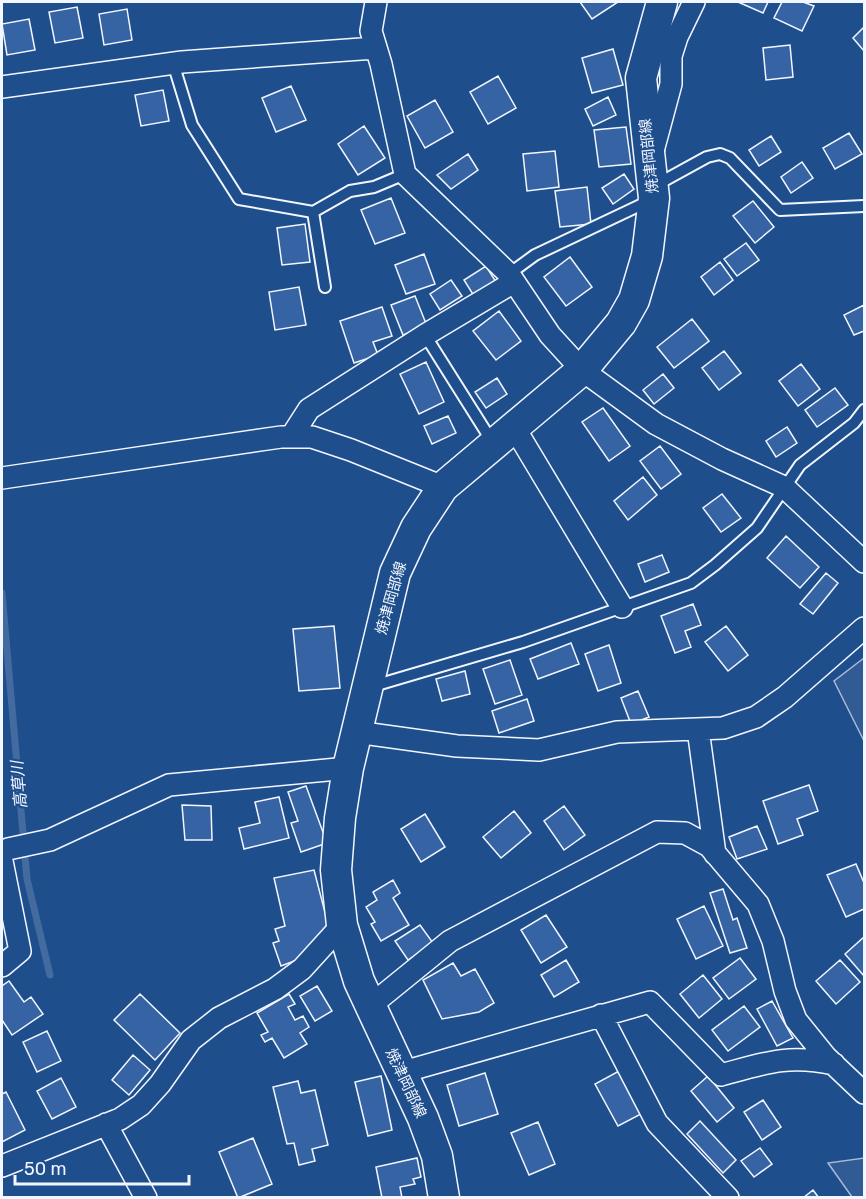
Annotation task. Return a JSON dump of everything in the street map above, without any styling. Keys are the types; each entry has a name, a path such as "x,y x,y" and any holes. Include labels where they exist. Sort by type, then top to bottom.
{"main road":[{"name":"焼津岡部線","path":"444,1197 437,1156 423,1118 370,1006 348,950 342,925 336,870 339,818 348,768 395,573 416,528 443,486 582,370 621,323 634,300 647,256 652,182 642,78 662,2"}],"street":[{"path":"376,2 371,31 381,64 405,174 511,278 550,335 582,370 656,424 722,459 784,487 864,562"},
{"path":"652,182 671,84 671,56 677,37 694,2"},
{"path":"2,87 173,63 375,48"},
{"path":"291,437 309,409 511,278"},
{"path":"504,435 622,607"},
{"path":"9,477 281,437 312,437 443,486"},
{"path":"356,732 457,746 539,750 617,732 723,728 756,717 785,697 864,628"},
{"path":"698,729 715,854"},
{"path":"2,966 20,951 5,855 50,840 169,785 348,768"},
{"path":"370,1006 450,941 657,832 685,833 709,846 758,904 773,941 785,991 796,1020 834,1064 864,1093"},
{"path":"2,1166 120,1119 141,1105 160,1084 192,1040 219,1018 275,989 302,969 342,925"},
{"path":"403,1072 650,1002 721,1075 777,1060 809,1059 834,1064"},
{"path":"601,1015 657,1123 728,1197"},
{"path":"106,1124 146,1197"}],"lane":[{"path":"173,63 192,125 239,199 313,212 350,191 374,187 405,174"},
{"path":"511,278 535,255 652,182 707,157 720,154 730,158 780,210 864,206"},
{"path":"313,212 326,287"},
{"path":"425,335 504,435"},
{"path":"367,687 523,642 691,582 715,565 757,528 800,465 854,423 864,410"}],"shaded area":[{"path":"864,658 864,741 834,681"},
{"path":"864,1158 864,1197 852,1197 828,1163"}],"building":[{"path":"580,2 618,2 592,19"},
{"path":"738,2 768,2 763,13"},
{"path":"782,2 803,2 814,6 802,31 774,18"},
{"path":"77,7 83,38 55,43 49,12"},
{"path":"127,9 132,40 104,45 99,14"},
{"path":"29,19 35,50 7,55 2,24"},
{"path":"864,27 864,51 853,38"},
{"path":"790,45 793,77 766,80 763,48"},
{"path":"613,49 623,85 592,93 582,58"},
{"path":"498,76 516,108 488,124 470,92"},
{"path":"291,86 306,120 276,132 262,98"},
{"path":"163,90 169,121 141,126 135,95"},
{"path":"608,97 616,115 593,126 585,109"},
{"path":"435,100 453,132 425,148 407,116"},
{"path":"364,126 385,158 358,175 338,144"},
{"path":"626,127 631,164 599,167 594,130"},
{"path":"849,133 862,154 835,169 823,148"},
{"path":"771,136 781,152 759,166 749,150"},
{"path":"555,151 559,187 527,191 523,154"},
{"path":"468,154 478,170 451,189 437,175"},
{"path":"802,162 813,178 791,193 781,177"},
{"path":"624,174 634,189 613,204 602,188"},
{"path":"587,187 591,224 560,227 555,191"},
{"path":"391,198 405,233 375,244 361,210"},
{"path":"753,201 774,227 755,243 733,216"},
{"path":"305,224 310,262 282,265 277,228"},
{"path":"746,243 759,260 737,276 724,259"},
{"path":"424,254 435,284 406,294 395,265"},
{"path":"570,257 592,287 566,306 544,277"},
{"path":"720,262 733,280 714,295 701,277"},
{"path":"486,266 496,282 474,296 464,280"},
{"path":"451,280 462,296 440,310 430,294"},
{"path":"299,287 306,325 275,330 269,292"},
{"path":"415,296 427,326 403,335 391,305"},
{"path":"864,305 864,331 854,335 844,315"},
{"path":"382,307 392,336 373,342 378,355 354,363 340,321"},
{"path":"499,311 521,341 496,360 473,331"},
{"path":"692,319 709,341 674,368 657,347"},
{"path":"724,351 741,373 719,390 702,368"},
{"path":"426,362 444,402 419,414 400,374"},
{"path":"801,364 820,389 798,406 779,381"},
{"path":"663,374 674,388 654,404 643,390"},
{"path":"497,378 507,394 486,408 475,392"},
{"path":"835,388 848,405 817,427 805,410"},
{"path":"603,408 630,446 609,461 582,422"},
{"path":"448,416 456,433 432,444 424,426"},
{"path":"787,427 797,443 776,457 766,441"},
{"path":"660,446 681,474 661,489 640,461"},
{"path":"643,477 657,495 628,520 614,501"},
{"path":"722,494 741,518 721,532 703,508"},
{"path":"786,536 819,567 800,588 767,558"},
{"path":"662,555 669,572 645,582 638,564"},
{"path":"826,573 838,583 813,614 800,604"},
{"path":"693,604 701,625 685,631 691,647 675,653 661,616"},
{"path":"334,626 340,688 299,691 293,629"},
{"path":"726,626 748,655 728,671 705,642"},
{"path":"571,643 579,664 538,679 530,659"},
{"path":"609,645 621,683 598,691 585,654"},
{"path":"510,660 522,695 495,704 483,669"},
{"path":"465,671 470,694 442,701 436,679"},
{"path":"638,691 649,717 631,724 621,698"},
{"path":"527,699 534,721 499,733 492,711"},
{"path":"809,785 818,811 797,819 803,835 778,844 763,801"},
{"path":"306,786 327,843 301,852 291,823 298,821 288,792"},
{"path":"279,797 289,838 244,849 239,828 260,823 255,802"},
{"path":"182,805 211,806 212,840 185,840"},
{"path":"564,806 585,835 564,850 544,821"},
{"path":"514,811 531,833 501,858 483,837"},
{"path":"425,814 445,847 421,862 401,829"},
{"path":"757,826 767,849 737,859 729,837"},
{"path":"856,864 864,883 864,909 846,917 827,875"},
{"path":"314,870 328,924 297,960 281,966 273,943 279,941 275,929 285,926 274,878"},
{"path":"393,880 400,893 393,898 409,925 381,941 371,924 375,922 366,907 377,900 373,892"},
{"path":"723,889 733,920 737,918 747,948 730,953 710,893"},
{"path":"704,906 723,946 696,959 677,919"},
{"path":"546,915 567,947 541,963 521,930"},
{"path":"420,925 433,943 408,960 395,941"},
{"path":"864,937 864,976 845,954"},
{"path":"740,958 756,979 729,999 713,978"},
{"path":"566,960 579,982 554,997 541,975"},
{"path":"840,960 860,982 836,1004 816,981"},
{"path":"453,963 461,976 475,969 494,1003 479,1012 442,1019 423,980"},
{"path":"703,975 722,999 699,1018 680,994"},
{"path":"9,981 24,1002 31,997 43,1014 12,1035 2,1020 2,986"},
{"path":"317,986 332,1011 315,1021 300,996"},
{"path":"140,994 180,1033 155,1060 114,1020"},
{"path":"289,994 295,1004 288,1007 295,1020 303,1016 309,1027 300,1033 307,1044 284,1058 272,1038 265,1042 261,1035 268,1032 257,1013"},
{"path":"772,1001 793,1038 777,1046 757,1009"},
{"path":"744,1006 760,1027 728,1051 712,1030"},
{"path":"47,1031 61,1061 37,1072 23,1042"},
{"path":"133,1055 150,1070 129,1095 112,1080"},
{"path":"619,1071 641,1114 618,1126 595,1084"},
{"path":"485,1073 498,1114 459,1126 447,1085"},
{"path":"381,1076 392,1130 368,1136 355,1082"},
{"path":"708,1076 734,1108 717,1122 691,1091"},
{"path":"61,1078 76,1107 52,1119 37,1091"},
{"path":"298,1081 301,1093 315,1090 328,1145 312,1149 315,1161 299,1165 294,1143 287,1144 273,1087"},
{"path":"6,1092 25,1130 2,1142 2,1094"},
{"path":"763,1100 781,1127 762,1140 744,1112"},
{"path":"700,1121 736,1160 723,1173 687,1134"},
{"path":"538,1122 555,1164 529,1175 511,1133"},
{"path":"253,1138 272,1184 238,1198 219,1152"},
{"path":"760,1148 772,1164 754,1177 741,1161"},
{"path":"417,1158 421,1177 413,1179 415,1184 400,1187 402,1198 382,1198 376,1167"},
{"path":"813,1190 819,1198 803,1198"}],"waterway":[{"name":"高草川","path":"2,593 27,879 50,975"}]}
